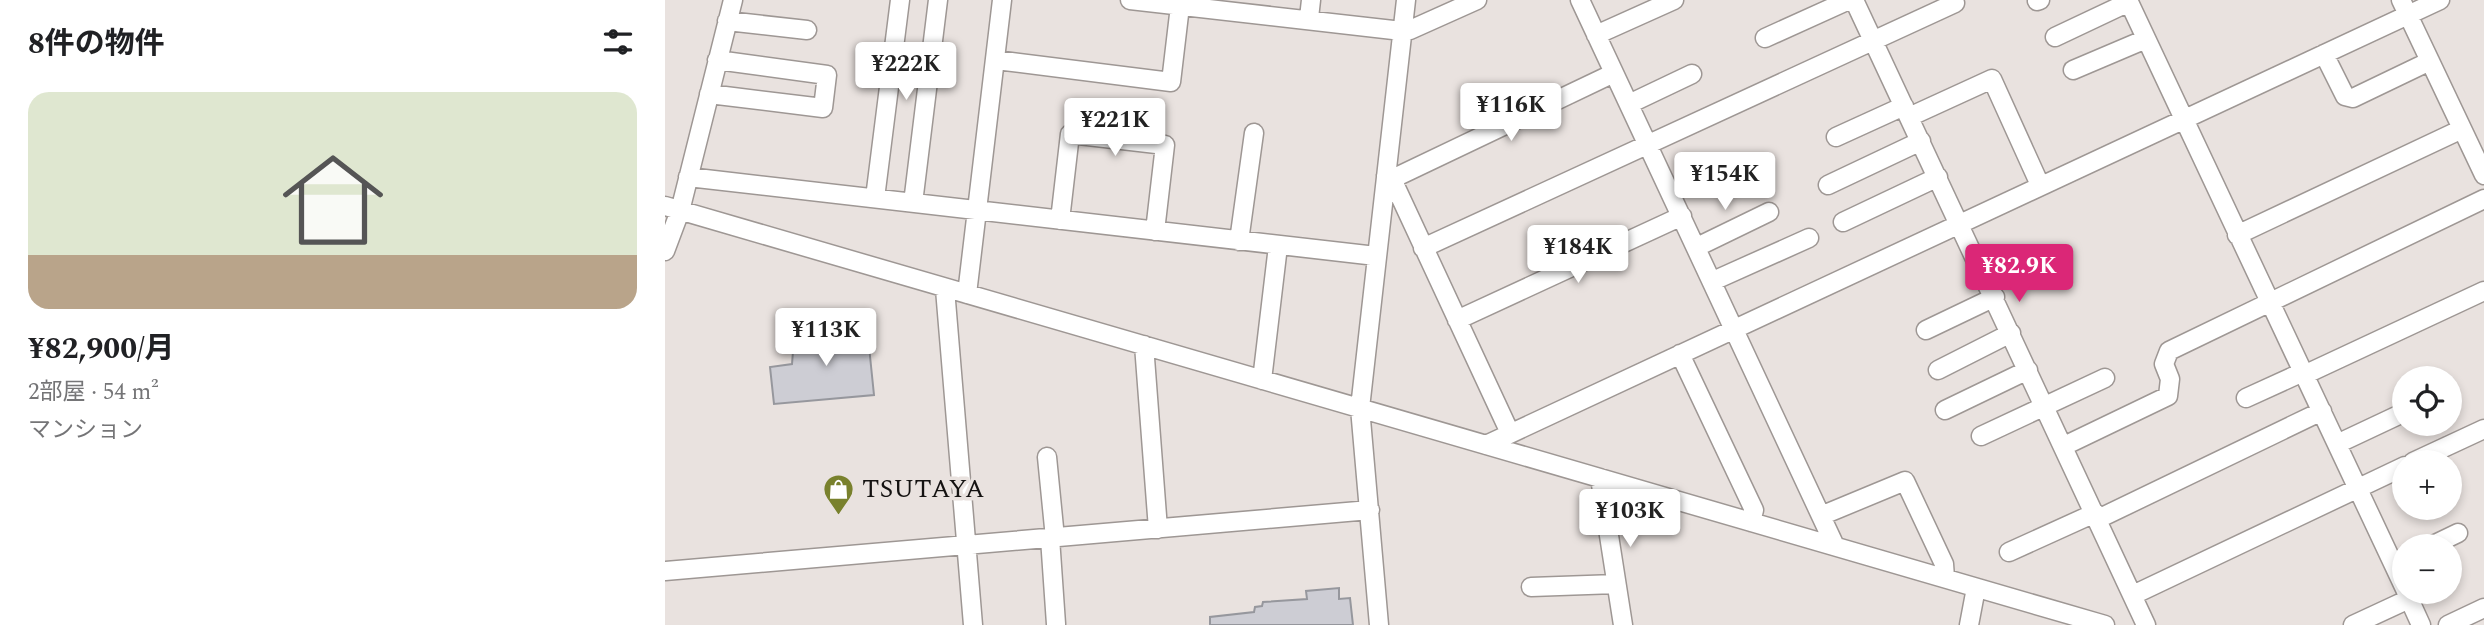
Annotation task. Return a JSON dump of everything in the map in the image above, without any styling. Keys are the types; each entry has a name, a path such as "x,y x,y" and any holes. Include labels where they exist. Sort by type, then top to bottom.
{"street":[{"path":"665,251 673,208 688,177 733,0"},
{"path":"875,198 900,0"},
{"path":"913,203 938,0"},
{"path":"967,294 1002,0"},
{"path":"1130,0 1180,6 1244,6 1402,31 1410,30 1477,0"},
{"path":"1309,18 1311,0"},
{"path":"1379,625 1360,408 1376,256 1389,178 1406,0"},
{"path":"1580,0 1736,328 1835,546"},
{"path":"1596,36 1674,0"},
{"path":"1765,38 1849,0"},
{"path":"1854,0 2146,625"},
{"path":"1423,248 1955,3 1954,0"},
{"path":"1486,445 2324,54 2404,8 2440,0"},
{"path":"2055,37 2128,1 2358,488 2392,549"},
{"path":"996,60 1171,82 1180,6"},
{"path":"2404,8 2484,174"},
{"path":"727,21 807,30"},
{"path":"2073,71 2146,38"},
{"path":"2324,54 2345,96 2353,98 2430,61"},
{"path":"709,94 824,108 827,75 717,60"},
{"path":"1389,178 1614,73"},
{"path":"1629,104 1692,74"},
{"path":"1836,137 1991,79 2041,185"},
{"path":"2237,235 2462,129"},
{"path":"1239,241 1254,133"},
{"path":"1060,220 1070,134 1164,145 1155,231"},
{"path":"1828,185 1921,141"},
{"path":"688,177 1376,256"},
{"path":"1843,222 1938,177"},
{"path":"1389,178 1510,433"},
{"path":"2064,446 2168,396 2170,379 2164,364 2169,351 2484,200"},
{"path":"673,208 2105,625"},
{"path":"1697,247 1769,212"},
{"path":"1457,320 1682,216"},
{"path":"1713,281 1809,238"},
{"path":"1262,380 1278,246"},
{"path":"945,289 973,625"},
{"path":"2246,398 2484,291"},
{"path":"1926,330 1994,297"},
{"path":"1938,370 2011,333"},
{"path":"1143,345 1158,529"},
{"path":"1680,354 1754,510 1751,522"},
{"path":"1945,410 2028,370"},
{"path":"1982,436 2105,378"},
{"path":"2009,552 2096,516 2322,411"},
{"path":"2337,444 2392,418"},
{"path":"2439,450 2484,429"},
{"path":"1047,457 1056,624"},
{"path":"2133,595 2392,472"},
{"path":"1600,478 1616,584 1626,625"},
{"path":"1823,515 1905,481 1944,564 1945,578"},
{"path":"665,572 1370,510"},
{"path":"1531,587 1616,584"},
{"path":"1969,625 1976,588"},
{"path":"2353,625 2392,601"},
{"path":"2411,604 2421,625"},
{"path":"2448,625 2484,608"}],"building":[{"path":"867,327 874,395 774,404 770,367 792,364 794,339 806,339 806,332"},
{"path":"1339,588 1339,599 1350,598 1353,625 1210,625 1210,617 1254,612 1255,607 1262,606 1263,602 1307,599 1306,591"}],"place":[{"name":"TSUTAYA","path":"839,516"}]}
